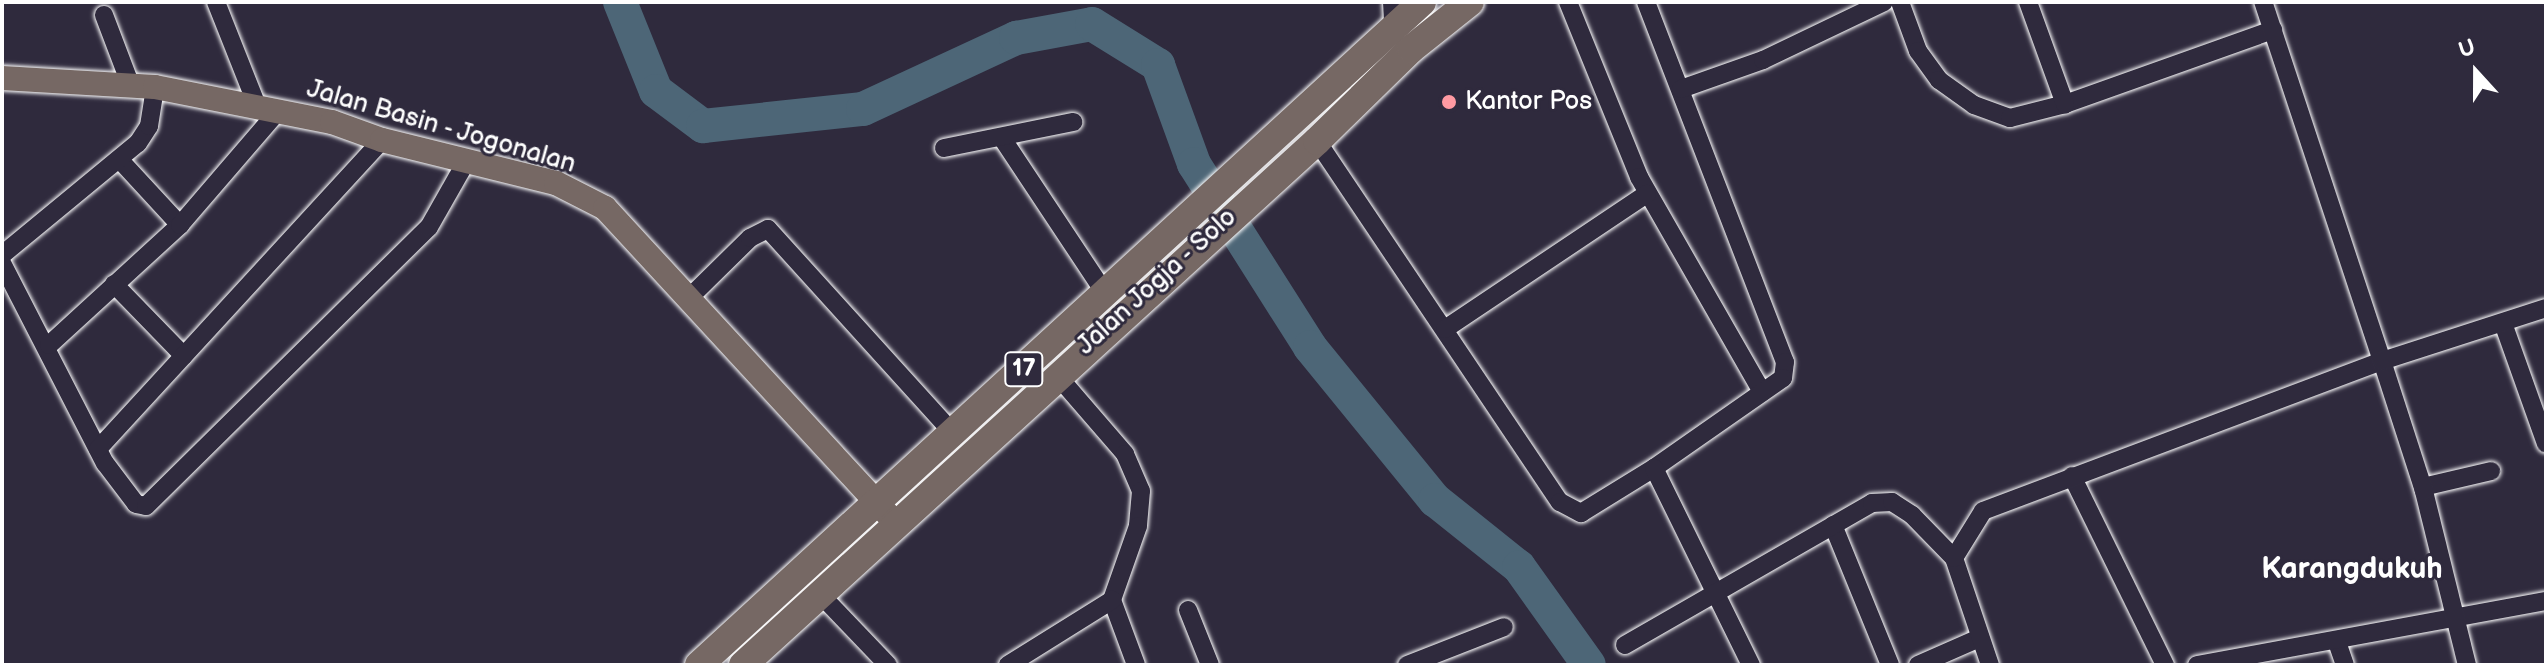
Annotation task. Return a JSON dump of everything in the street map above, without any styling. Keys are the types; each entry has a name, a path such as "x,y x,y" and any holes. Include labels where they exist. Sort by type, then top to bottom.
{"highway":[{"name":"Jalan Jogja - Solo","path":"699,665 1056,374 1179,245 1249,182 1393,13 1422,2"},
{"name":"Jalan Jogja - Solo","path":"1249,182 1317,141 1411,49 1470,2"},
{"name":"Jalan Jogja - Solo","path":"743,665 821,595 954,434 1105,293 1179,245"}],"main road":[{"name":"Jalan Basin - Jogonalan","path":"2,78 143,86 264,105 332,122 382,140 556,183 605,208 888,514"}],"street":[{"path":"49,345 180,225 264,105 216,2"},
{"path":"1568,2 1647,194 1762,392"},
{"path":"1317,141 1570,510 1581,513 1654,468 1783,378 1778,335 1646,2"},
{"path":"1681,89 1763,60 1884,2"},
{"path":"1900,2 1918,51 1932,71 1974,105 2010,118 2065,104 2273,30"},
{"path":"2028,2 2065,104"},
{"path":"2263,2 2423,487 2452,620 2467,665"},
{"path":"2,255 119,159 149,126 143,86 104,15"},
{"path":"944,148 1073,122"},
{"path":"1002,138 1105,293"},
{"path":"98,449 382,140"},
{"path":"119,159 180,225"},
{"path":"2,263 49,345 98,449 136,504 150,505 429,227 466,162"},
{"path":"1445,329 1647,194"},
{"path":"688,299 750,238 768,229 954,434"},
{"path":"114,284 184,356"},
{"path":"1954,558 1983,511 2382,361 2546,308"},
{"path":"2503,323 2546,444"},
{"path":"1008,665 1112,600 1138,526 1141,491 1125,454 1056,374"},
{"path":"1654,468 1751,665"},
{"path":"2423,487 2491,471"},
{"path":"2072,476 2165,665"},
{"path":"1625,645 1715,590 1872,503 1892,502 1954,558 1977,639 1990,665"},
{"path":"1833,525 1890,665"},
{"path":"821,595 888,665"},
{"path":"1112,600 1136,665"},
{"path":"2197,665 2337,642 2546,601"},
{"path":"1188,610 1210,665"},
{"path":"1407,665 1450,657 1504,627"},
{"path":"1918,665 1977,639"},
{"path":"2337,642 2345,665"}],"waterway":[{"path":"620,2 656,91 703,126 863,109 1016,38 1092,24 1158,65 1194,164 1310,347 1435,500 1519,567 1589,665"}],"place":[{"name":"Kantor Pos","path":"1449,102"}],"district":[{"name":"Karangdukuh","path":"2352,569"}]}
